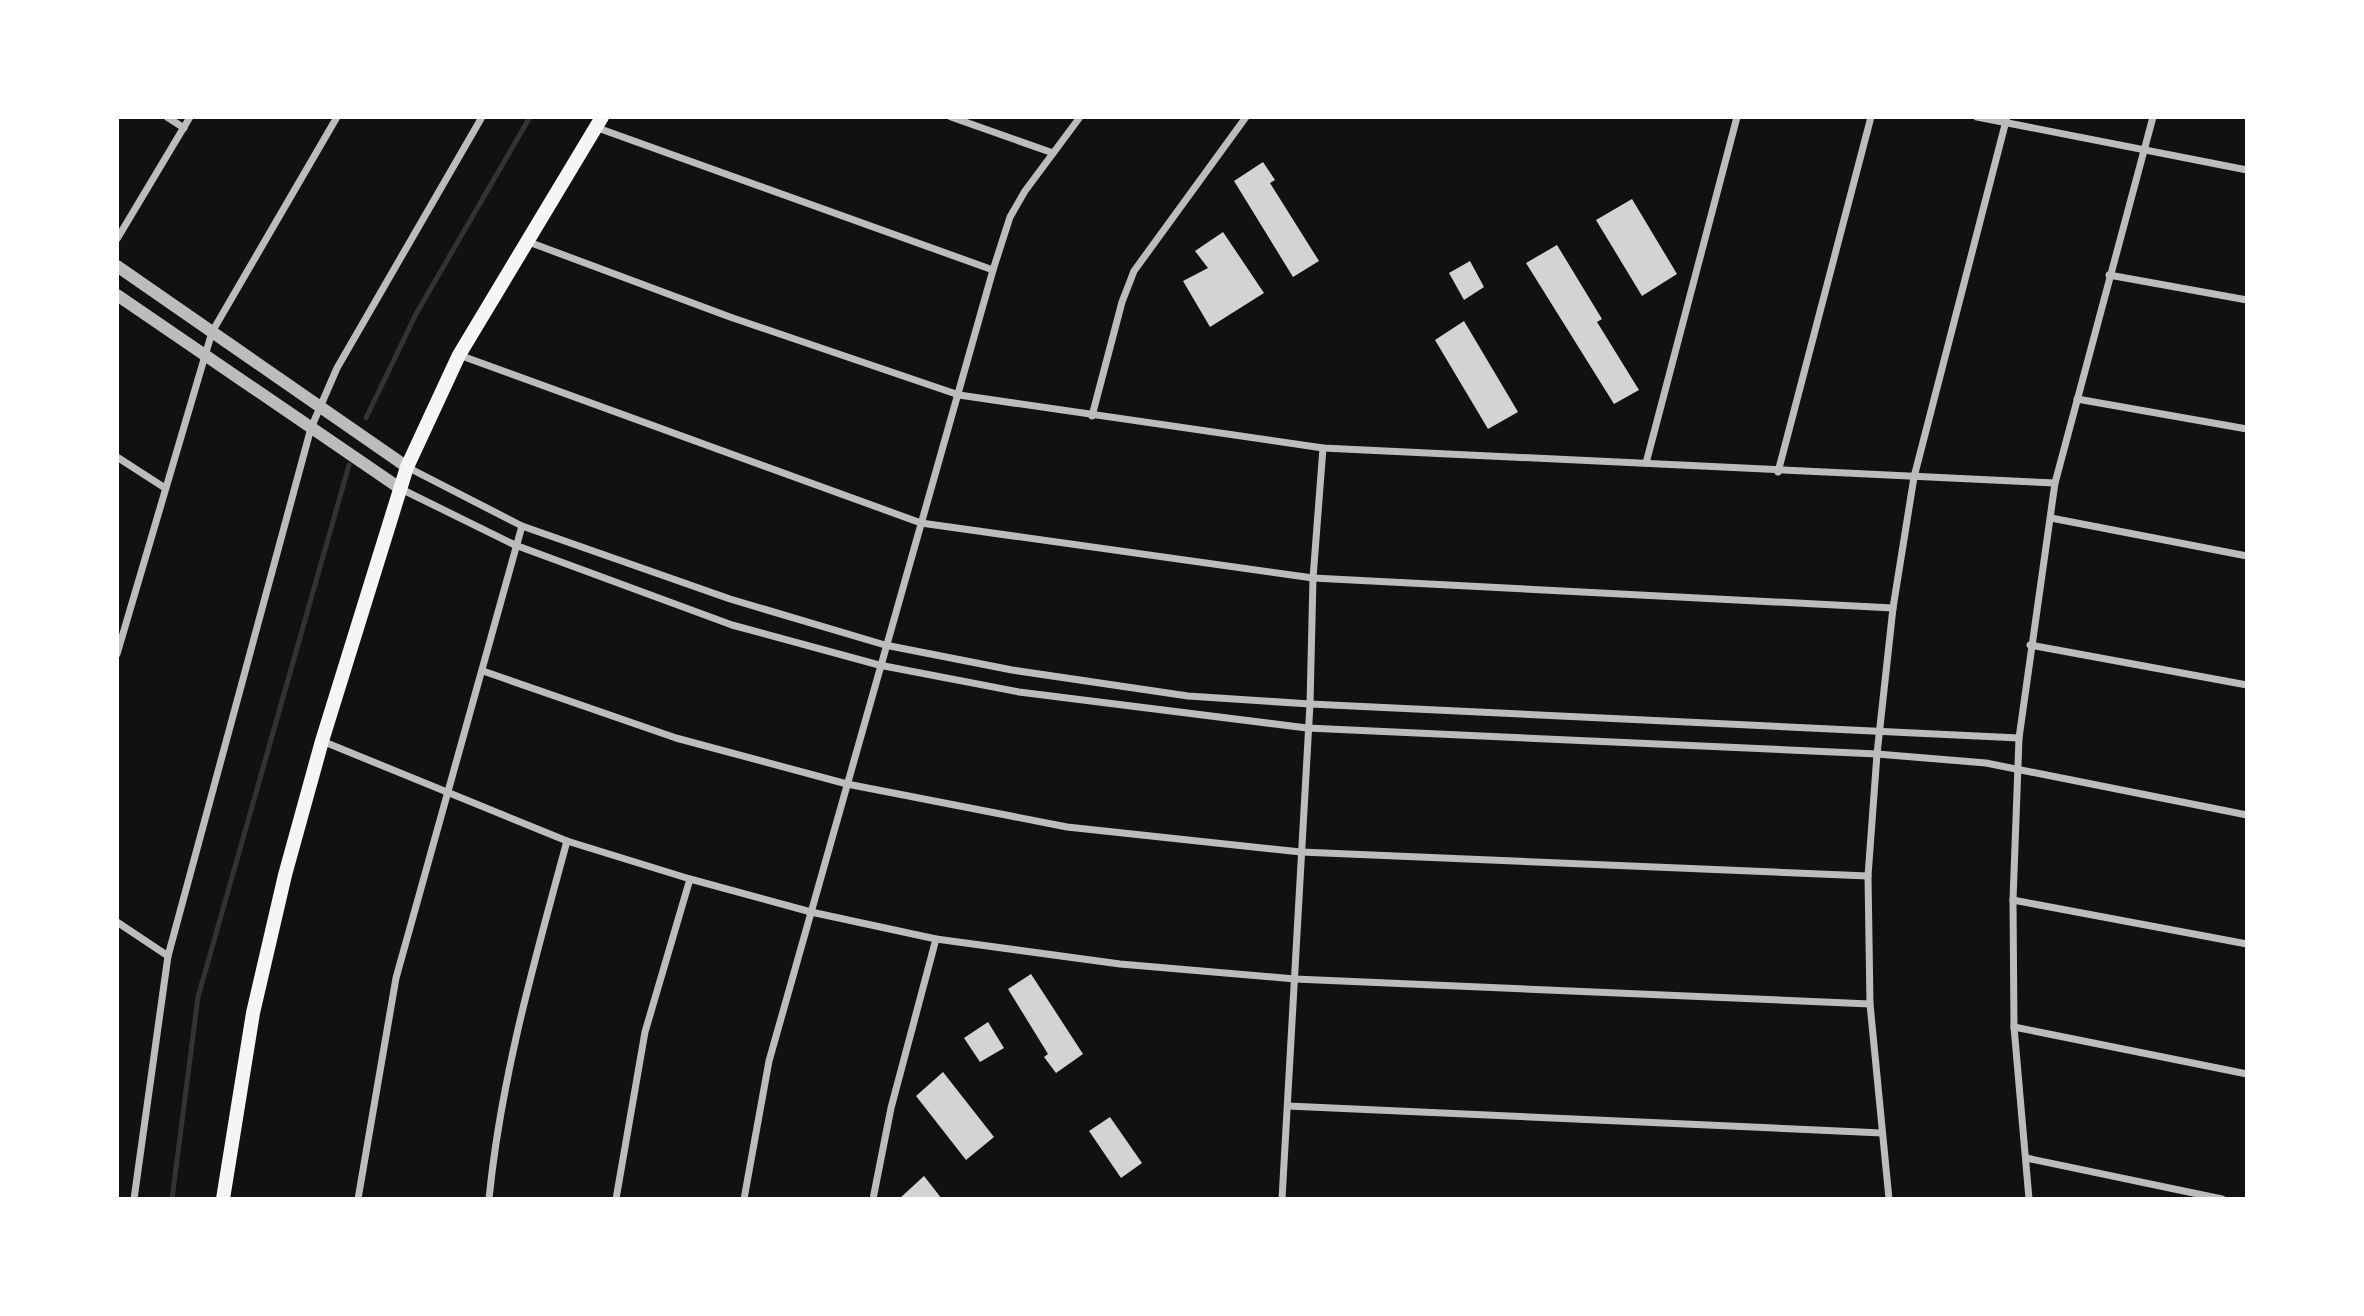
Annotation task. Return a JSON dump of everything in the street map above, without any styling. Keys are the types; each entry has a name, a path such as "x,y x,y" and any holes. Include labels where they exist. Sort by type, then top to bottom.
{"main road":[{"path":"223,1199 253,1013 285,875 322,741 407,467 459,355 598,122"}],"street":[{"path":"167,117 184,128"},
{"path":"117,239 190,117"},
{"path":"117,654 203,354 212,332 337,117"},
{"path":"134,1199 168,956 318,405 482,117"},
{"path":"951,117 1053,153"},
{"path":"744,1199 769,1061 993,270 1010,217 1025,191 1080,117"},
{"path":"1093,416 1122,302 1134,271 1246,117"},
{"path":"1646,463 1737,117"},
{"path":"1778,472 1871,117"},
{"path":"1977,117 2247,170"},
{"path":"2029,1199 2014,1027 2012,900 2019,738 2055,483 2153,117"},
{"path":"1889,1199 1870,1004 1868,876 1877,754 1893,608 1914,477 2006,121"},
{"path":"598,122 993,270"},
{"path":"526,241 730,317 959,395 1323,448 1778,472 2055,483"},
{"path":"117,266 407,467 522,526 730,599 885,645 1012,670 1188,696 2019,738"},
{"path":"2109,275 2247,300"},
{"path":"117,295 401,489 515,545 732,625 879,665 1019,692 1307,728 1877,754 1986,763 2247,815"},
{"path":"459,355 921,523 1312,578 1893,608"},
{"path":"2077,399 2247,429"},
{"path":"1282,1199 1310,704 1312,578 1323,448"},
{"path":"117,457 165,488"},
{"path":"2051,518 2247,556"},
{"path":"358,1199 396,978 522,526"},
{"path":"117,612 127,618"},
{"path":"2031,645 2247,685"},
{"path":"483,671 676,738 846,784 1066,827 1301,852 1868,876"},
{"path":"322,741 567,841 690,880 811,912 936,939 1120,964 1295,979 1870,1004"},
{"path":"489,1199 495,1142 520,1013 567,841"},
{"path":"616,1199 645,1032 690,880"},
{"path":"2012,900 2247,944"},
{"path":"117,922 168,956"},
{"path":"873,1199 891,1108 936,939"},
{"path":"2014,1027 2247,1074"},
{"path":"1288,1106 1882,1133"},
{"path":"2026,1158 2222,1199"}],"building":[{"path":"1263,162 1275,180 1270,183 1319,261 1293,277 1234,181"},
{"path":"1632,199 1677,274 1642,296 1596,220"},
{"path":"1223,232 1264,293 1210,327 1183,281 1208,268 1195,251"},
{"path":"1557,245 1602,319 1597,322 1639,390 1614,404 1526,263"},
{"path":"1470,261 1484,287 1464,300 1449,273"},
{"path":"1464,321 1518,412 1488,429 1435,340"},
{"path":"1031,974 1083,1054 1056,1073 1044,1057 1048,1054 1008,989"},
{"path":"988,1022 1004,1048 980,1062 964,1038"},
{"path":"943,1072 994,1137 966,1160 916,1096"},
{"path":"1110,1117 1142,1163 1121,1178 1089,1131"},
{"path":"924,1176 942,1199 899,1199"}],"waterway":[{"path":"366,418 416,314 530,117"},
{"path":"172,1199 198,997 349,465"}]}
